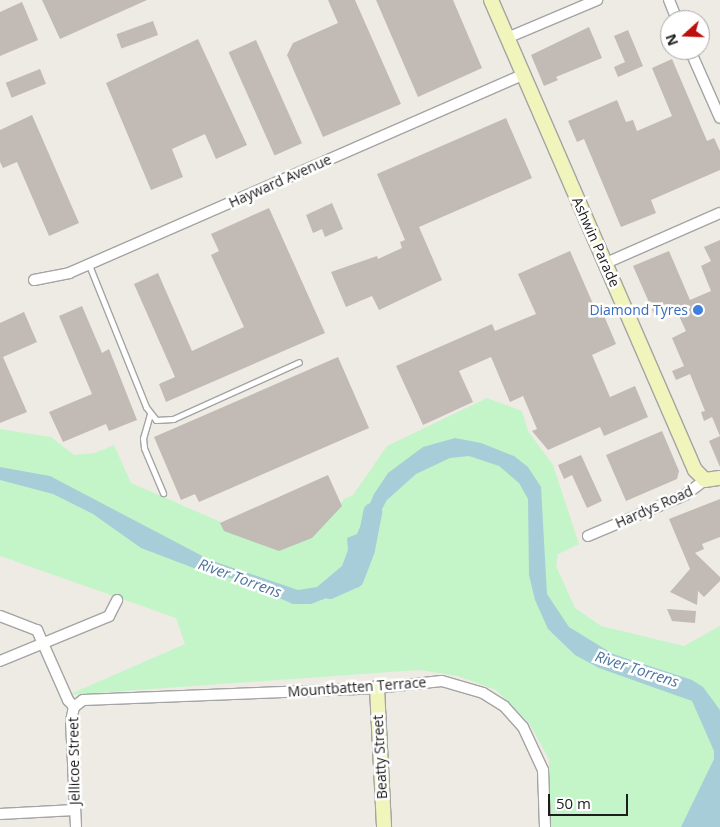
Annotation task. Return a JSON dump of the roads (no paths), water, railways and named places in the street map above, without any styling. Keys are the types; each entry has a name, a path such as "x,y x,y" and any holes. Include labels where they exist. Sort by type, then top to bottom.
{"street":[{"name":"Ashwin Parade","path":"491,0 695,470 705,480"},
{"path":"507,38 597,0"},
{"path":"694,60 720,118"},
{"name":"Hayward Avenue","path":"34,280 69,273 523,74"},
{"path":"606,263 720,213"},
{"name":"Hardys Road","path":"588,536 686,495 705,480 720,478"},
{"path":"0,662 109,616 117,600"},
{"name":"Jellicoe Street","path":"0,616 37,630 68,700 74,707 71,721 76,827"},
{"name":"Mountbatten Terrace","path":"74,707 89,699 377,688 442,681 482,693 504,706 524,727 543,770 545,827"},
{"name":"Beatty Street","path":"377,688 384,827"},
{"path":"0,814 75,810"}],"lane":[{"path":"88,264 150,414 156,420 173,419 299,362"},
{"path":"150,414 143,438 144,448 164,493"}],"water":[{"name":"River Torrens","path":"455,438 481,443 514,456 528,467 541,487 547,594 569,627 613,654 692,680 703,687 720,710 720,827 681,827 714,759 714,751 692,701 599,668 575,655 548,629 535,600 529,575 528,499 519,483 499,466 469,456 450,458 416,474 387,500 363,543 350,583 342,592 311,604 293,604 238,580 199,570 141,548 93,514 53,494 0,480 0,467 50,476 210,560 298,590 317,587 342,566 348,550 347,538 357,534 374,494 388,473 423,447"}],"waterway":[{"name":"River Torrens","path":"329,589 354,578 365,549 372,512"}],"place":[{"name":"Diamond Tyres","path":"698,310"}]}
